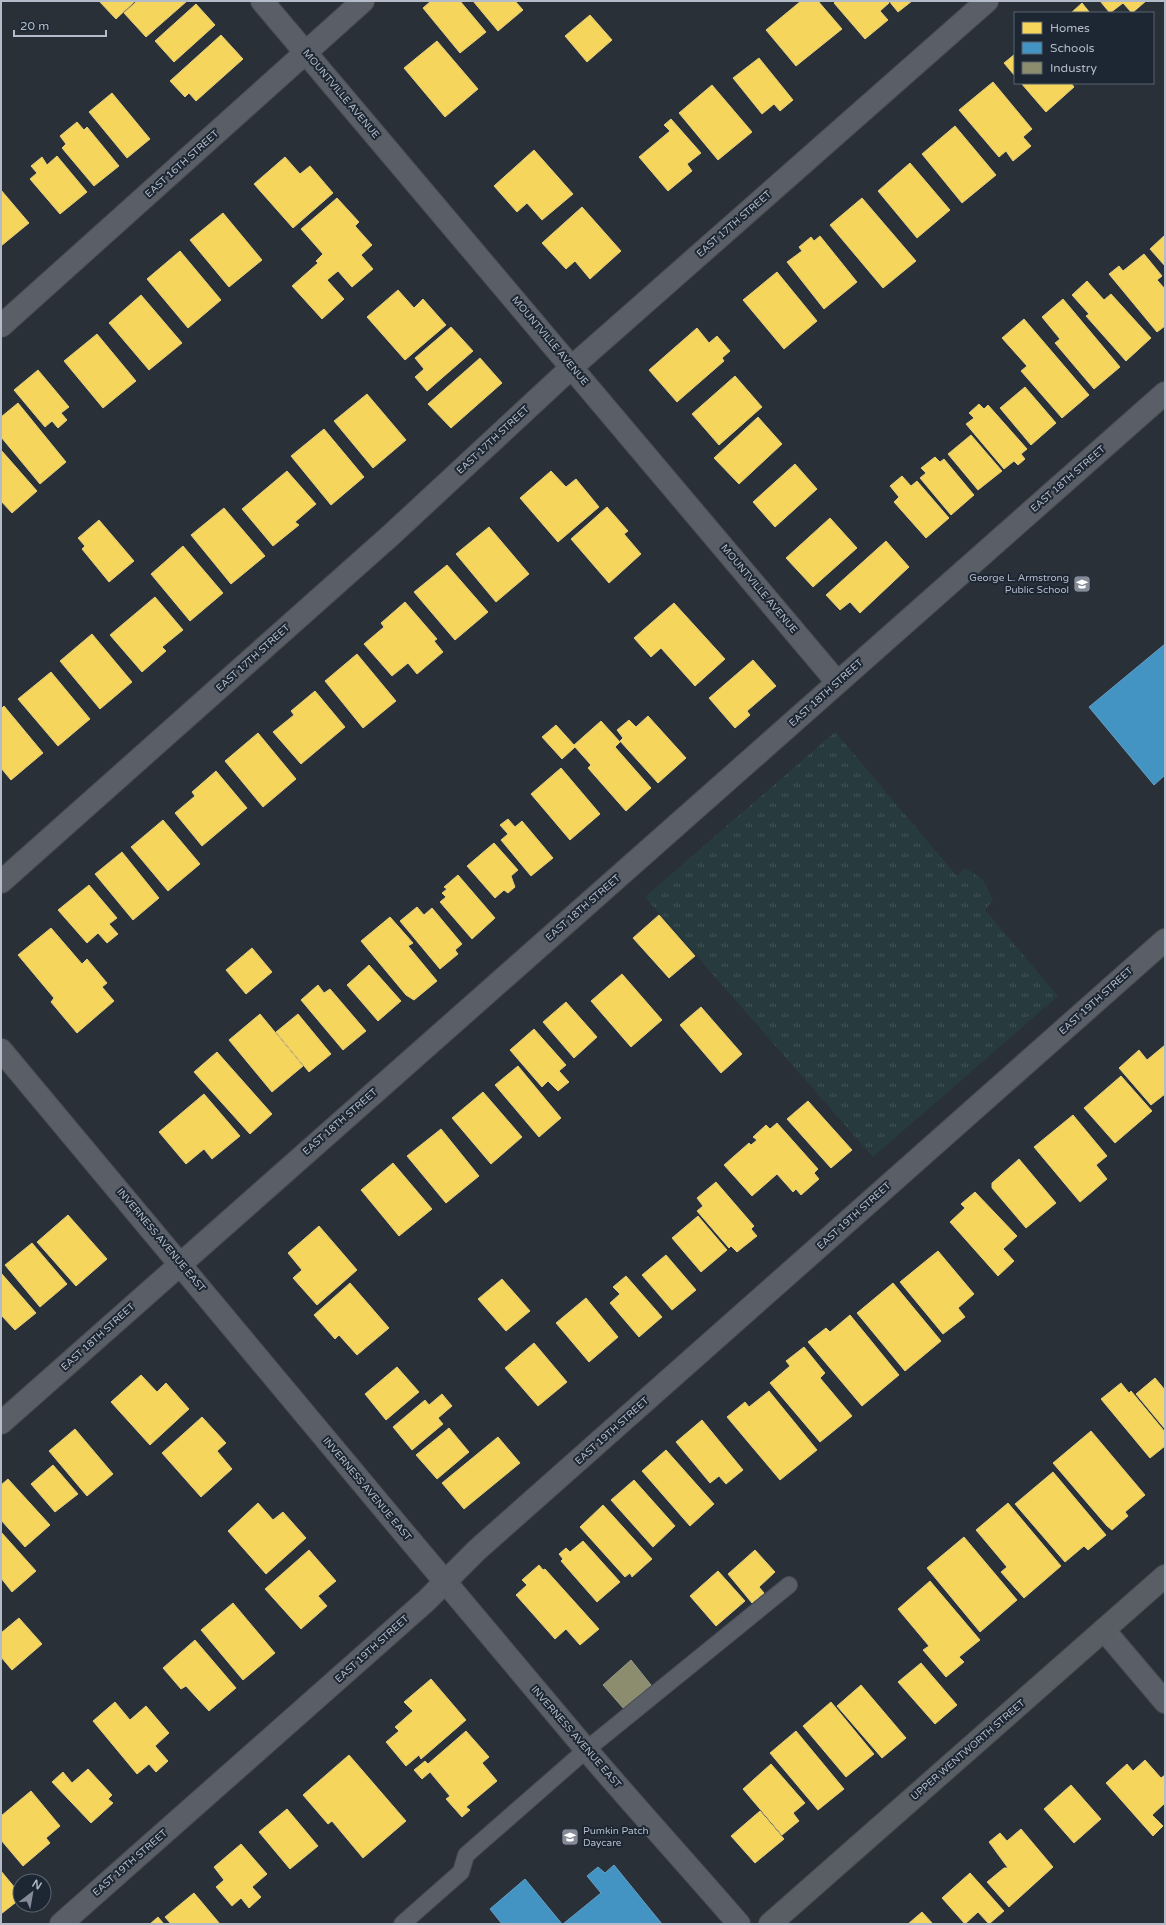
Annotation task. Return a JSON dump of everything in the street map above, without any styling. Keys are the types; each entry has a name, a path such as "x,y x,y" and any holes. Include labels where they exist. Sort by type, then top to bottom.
{"main road":[{"name":"UPPER WENTWORTH STREET","path":"770,1924 1165,1576"}],"street":[{"name":"MOUNTVILLE AVENUE","path":"262,1 837,682"},
{"name":"EAST 16TH STREET","path":"1,326 363,1"},
{"name":"EAST 17TH STREET","path":"1,882 391,535 572,367 987,1"},
{"name":"EAST 18TH STREET","path":"1,1423 1165,393"},
{"name":"EAST 19TH STREET","path":"61,1924 446,1583 477,1550 1165,940"},
{"name":"INVERNESS AVENUE EAST","path":"1,1050 181,1263 293,1402 586,1750 740,1924"},
{"path":"1104,1630 1165,1702"}],"lane":[{"path":"402,1924 461,1872 466,1855 586,1750 789,1585"}],"green space":[{"path":"835,732 957,876 965,868 983,880 993,900 985,910 1058,996 873,1157 645,897"}],"building: Homes":[{"path":"99,1 135,1 116,19"},
{"path":"137,1 187,1 146,37 124,13"},
{"path":"431,1 460,1 486,32 460,53 423,8"},
{"path":"473,1 515,1 523,10 498,31"},
{"path":"801,1 818,1 842,29 796,66 766,30"},
{"path":"836,1 888,1 889,3 880,11 888,20 865,39 834,3"},
{"path":"889,1 912,1 898,12"},
{"path":"1100,1 1146,1 1133,12 1131,12 1123,3 1109,12"},
{"path":"1082,3 1089,12 1072,12"},
{"path":"196,4 215,25 174,62 155,41"},
{"path":"590,15 612,40 587,62 565,36"},
{"path":"221,35 243,59 196,101 189,93 185,97 170,81"},
{"path":"437,41 478,89 445,117 404,68"},
{"path":"1014,55 1014,75 1004,63"},
{"path":"759,58 793,100 780,111 774,104 762,114 733,78"},
{"path":"993,82 1032,129 1023,137 1031,146 1013,161 1006,151 999,157 959,110"},
{"path":"1022,84 1072,84 1074,87 1046,112"},
{"path":"712,85 752,132 718,160 679,113"},
{"path":"112,93 150,139 127,158 89,112"},
{"path":"671,119 701,153 687,164 692,171 668,191 639,157 670,131 664,125"},
{"path":"77,122 84,130 87,127 119,166 94,186 62,148 66,144 60,136"},
{"path":"955,126 996,175 962,203 922,154"},
{"path":"534,150 573,194 542,220 527,203 517,212 494,186"},
{"path":"57,156 87,192 60,214 30,179 37,173 31,166 42,157 47,165"},
{"path":"285,157 300,174 310,166 333,193 293,228 254,184"},
{"path":"910,163 950,210 917,238 878,191"},
{"path":"1,190 29,223 1,246"},
{"path":"337,198 359,222 355,226 372,245 361,255 373,269 352,287 338,271 327,280 344,299 322,319 292,286 318,263 316,261 323,254 301,229"},
{"path":"862,198 916,261 883,288 830,225"},
{"path":"582,207 621,251 590,279 575,261 566,269 542,243"},
{"path":"223,213 262,260 229,287 190,240"},
{"path":"1165,235 1165,266 1150,249"},
{"path":"820,236 857,282 824,309 787,262 802,251 799,247 811,237 814,241"},
{"path":"180,251 221,300 188,328 147,279"},
{"path":"1144,254 1162,276 1157,280 1165,289 1165,326 1157,332 1109,274 1119,266 1123,271"},
{"path":"777,272 817,321 784,349 743,300"},
{"path":"1087,281 1104,300 1111,294 1151,338 1126,361 1086,316 1089,314 1072,295"},
{"path":"398,290 414,308 423,299 446,325 405,360 367,317"},
{"path":"141,295 182,343 149,370 109,323"},
{"path":"1063,299 1120,367 1094,389 1055,343 1060,339 1042,317"},
{"path":"1024,319 1089,395 1062,418 1021,371 1027,366 1002,338"},
{"path":"451,327 473,351 427,391 415,377 424,369 415,358"},
{"path":"697,328 709,343 717,336 730,351 722,358 724,361 677,402 649,370"},
{"path":"97,334 136,381 103,408 64,361"},
{"path":"480,358 502,383 451,428 428,404"},
{"path":"38,370 69,407 61,413 67,420 58,428 52,421 45,427 14,390"},
{"path":"735,376 762,407 719,445 692,414"},
{"path":"1025,387 1056,423 1031,445 1000,408"},
{"path":"367,394 406,440 373,468 334,421"},
{"path":"18,403 66,462 40,484 1,437 1,417"},
{"path":"979,404 984,409 988,405 1027,449 1021,454 1025,459 1018,465 1014,461 1004,469 966,424 974,418 969,413"},
{"path":"758,417 782,444 739,484 714,458"},
{"path":"324,429 364,477 331,505 291,456"},
{"path":"971,435 1002,471 978,490 948,454"},
{"path":"1,450 37,491 12,513 1,501"},
{"path":"935,457 940,462 944,459 974,495 951,515 920,478 926,473 921,468"},
{"path":"795,464 817,489 775,527 753,502"},
{"path":"287,471 316,504 295,522 299,525 273,546 242,509"},
{"path":"551,471 566,487 576,479 599,507 558,542 520,498"},
{"path":"902,476 911,486 917,481 949,518 926,538 894,502 899,497 890,486"},
{"path":"607,507 628,531 624,534 641,554 609,583 571,539"},
{"path":"224,508 265,556 231,584 191,535"},
{"path":"830,518 857,548 813,587 786,558"},
{"path":"99,520 134,561 109,582 82,549 85,546 78,538"},
{"path":"489,527 529,574 496,602 456,554"},
{"path":"886,541 909,567 860,613 850,602 840,610 826,595"},
{"path":"183,546 223,593 190,621 151,574"},
{"path":"447,565 488,612 455,640 414,592"},
{"path":"155,597 183,630 162,647 166,651 142,672 110,635"},
{"path":"405,602 437,639 434,641 443,652 417,674 408,663 392,676 364,644 384,627 381,623"},
{"path":"674,603 725,659 695,686 661,648 651,657 634,638"},
{"path":"92,634 132,682 100,709 60,661"},
{"path":"357,654 396,701 363,728 325,681"},
{"path":"753,660 776,686 747,711 750,715 735,728 709,698"},
{"path":"51,672 90,719 58,746 18,699"},
{"path":"315,691 345,727 301,764 273,732 294,715 291,711"},
{"path":"4,706 43,753 11,780 1,768 1,709"},
{"path":"648,716 686,758 658,783 620,741 623,738 617,730 629,720 636,727"},
{"path":"601,721 620,742 615,747 651,788 626,811 588,768 591,765 575,747 562,759 542,737 556,725 574,745"},
{"path":"258,733 296,779 263,807 225,761"},
{"path":"561,768 600,814 570,840 531,794"},
{"path":"216,771 247,808 202,846 175,813 195,796 192,792"},
{"path":"508,819 515,827 522,821 553,858 531,876 501,840 508,834 500,825"},
{"path":"163,820 200,864 168,891 131,847"},
{"path":"494,843 518,870 511,876 515,887 508,893 504,890 495,898 467,866"},
{"path":"122,852 159,898 133,920 95,874"},
{"path":"458,875 495,918 472,939 440,902 446,897 442,893 447,889 444,887"},
{"path":"89,885 117,918 109,924 118,934 107,943 98,933 87,943 58,910"},
{"path":"417,907 424,915 432,908 462,944 455,950 458,954 440,969 400,921"},
{"path":"659,915 695,956 669,978 633,938"},
{"path":"390,917 413,943 408,946 437,981 414,1000 406,995 361,941"},
{"path":"51,928 82,964 87,959 107,983 102,987 114,1001 77,1033 51,1002 54,998 18,955"},
{"path":"252,948 272,972 246,994 226,970"},
{"path":"369,965 401,1001 378,1021 347,985"},
{"path":"622,974 662,1020 631,1047 591,1001"},
{"path":"318,985 324,993 330,989 366,1031 343,1050 301,1000"},
{"path":"566,1002 597,1037 574,1058 543,1022"},
{"path":"701,1007 742,1054 721,1073 680,1025"},
{"path":"260,1014 303,1066 272,1092 229,1040"},
{"path":"298,1014 331,1054 309,1072 276,1032"},
{"path":"534,1029 566,1065 559,1071 569,1082 558,1091 548,1081 542,1087 510,1050"},
{"path":"1165,1045 1165,1094 1151,1105 1119,1068 1139,1050 1147,1060"},
{"path":"217,1052 272,1114 250,1134 194,1072"},
{"path":"518,1066 561,1118 539,1137 495,1085"},
{"path":"1121,1076 1152,1111 1115,1143 1084,1108"},
{"path":"483,1092 522,1137 491,1164 452,1118"},
{"path":"204,1094 240,1136 212,1159 204,1149 186,1164 159,1132"},
{"path":"808,1101 852,1150 831,1168 787,1119"},
{"path":"1073,1115 1107,1156 1096,1165 1107,1179 1080,1202 1034,1147"},
{"path":"777,1123 818,1169 814,1173 819,1179 801,1195 796,1189 793,1192 777,1174 752,1196 724,1165 749,1143 751,1145 757,1140 753,1137 766,1125 770,1129"},
{"path":"441,1129 479,1176 446,1203 407,1156"},
{"path":"1019,1159 1056,1203 1026,1228 992,1188 992,1183"},
{"path":"393,1163 432,1209 399,1236 361,1190"},
{"path":"716,1182 754,1226 751,1229 757,1236 737,1252 731,1246 729,1248 697,1211 703,1206 697,1198"},
{"path":"975,1192 1017,1236 1003,1249 1014,1261 998,1276 950,1222 965,1208 961,1204"},
{"path":"68,1215 107,1259 76,1286 37,1242"},
{"path":"698,1216 727,1250 701,1272 672,1238"},
{"path":"319,1226 357,1270 317,1305 293,1278 302,1270 288,1253"},
{"path":"32,1243 67,1284 40,1307 5,1265"},
{"path":"938,1251 974,1294 958,1308 965,1317 943,1334 900,1282"},
{"path":"666,1255 696,1290 672,1310 642,1275"},
{"path":"1,1273 36,1313 15,1330 1,1315"},
{"path":"626,1276 662,1317 639,1337 610,1303 620,1294 613,1287"},
{"path":"502,1279 530,1311 506,1331 478,1299"},
{"path":"350,1283 389,1328 357,1355 339,1335 335,1339 314,1315"},
{"path":"893,1283 941,1341 905,1371 857,1313"},
{"path":"586,1298 618,1337 589,1362 556,1323"},
{"path":"850,1315 899,1375 862,1406 808,1342 826,1328 830,1332"},
{"path":"534,1343 567,1382 538,1406 505,1368"},
{"path":"804,1347 825,1373 820,1378 852,1416 820,1442 770,1383 790,1366 786,1361"},
{"path":"397,1367 419,1392 386,1420 365,1394"},
{"path":"141,1375 157,1392 166,1383 189,1409 150,1445 111,1402"},
{"path":"1155,1378 1165,1390 1165,1429 1136,1394"},
{"path":"1121,1383 1129,1393 1131,1391 1165,1432 1165,1446 1150,1458 1101,1399"},
{"path":"769,1391 817,1450 780,1480 727,1417 745,1402 749,1407"},
{"path":"442,1394 452,1406 438,1418 443,1424 412,1450 393,1427 425,1400 429,1405"},
{"path":"202,1417 226,1443 217,1451 232,1469 201,1497 162,1453"},
{"path":"702,1420 743,1470 726,1484 719,1476 710,1483 676,1442"},
{"path":"449,1428 469,1452 437,1479 416,1455"},
{"path":"75,1429 113,1474 87,1496 49,1451"},
{"path":"1091,1431 1145,1495 1125,1512 1128,1516 1112,1530 1053,1463"},
{"path":"498,1437 520,1463 464,1509 442,1483"},
{"path":"666,1450 714,1504 690,1526 642,1471"},
{"path":"53,1465 78,1494 55,1512 31,1484"},
{"path":"1053,1472 1106,1535 1088,1550 1084,1546 1065,1562 1015,1504"},
{"path":"8,1479 50,1525 25,1547 1,1520 1,1485"},
{"path":"634,1480 675,1526 653,1547 611,1500"},
{"path":"258,1503 273,1520 283,1512 306,1538 266,1574 228,1531"},
{"path":"1008,1503 1061,1566 1024,1598 1001,1572 1007,1567 976,1530"},
{"path":"603,1505 652,1559 632,1577 630,1573 625,1577 580,1527"},
{"path":"1,1532 36,1571 12,1592 1,1578"},
{"path":"964,1537 1017,1600 980,1632 927,1568"},
{"path":"583,1541 620,1582 597,1602 561,1561 563,1559 559,1554 566,1548 570,1552"},
{"path":"309,1550 336,1581 318,1596 327,1606 301,1629 265,1589"},
{"path":"755,1550 775,1572 759,1587 764,1593 752,1603 728,1574"},
{"path":"539,1565 543,1570 545,1569 599,1629 580,1645 566,1629 555,1639 516,1595 527,1585 522,1580"},
{"path":"718,1571 745,1601 716,1626 690,1596"},
{"path":"930,1581 980,1640 959,1657 964,1662 946,1677 923,1650 929,1646 898,1609"},
{"path":"233,1603 275,1653 243,1680 201,1630"},
{"path":"19,1618 42,1644 12,1670 1,1657 1,1633"},
{"path":"195,1640 236,1688 209,1711 186,1686 181,1689 163,1668"},
{"path":"921,1663 957,1705 935,1724 898,1682"},
{"path":"431,1679 466,1720 421,1759 419,1755 406,1766 386,1742 399,1731 395,1727 413,1711 404,1702"},
{"path":"861,1685 906,1738 882,1758 837,1706"},
{"path":"115,1702 130,1720 146,1706 169,1733 155,1746 168,1761 156,1772 149,1764 137,1774 93,1721"},
{"path":"831,1702 874,1754 846,1777 803,1726"},
{"path":"466,1731 489,1757 482,1763 497,1781 466,1807 470,1810 462,1817 446,1799 450,1796 430,1772 422,1779 414,1770 425,1761 428,1764"},
{"path":"796,1731 844,1789 818,1810 770,1753"},
{"path":"349,1755 406,1821 363,1858 332,1821 328,1824 303,1795"},
{"path":"1145,1760 1161,1778 1165,1775 1165,1803 1152,1815 1163,1826 1153,1836 1106,1783 1127,1764 1133,1771"},
{"path":"771,1764 805,1803 793,1813 799,1821 782,1835 743,1789"},
{"path":"88,1769 112,1795 108,1799 113,1803 91,1823 52,1782 63,1772 72,1783"},
{"path":"1071,1785 1101,1819 1074,1843 1044,1809"},
{"path":"31,1791 60,1826 46,1838 50,1843 23,1866 1,1840 1,1816"},
{"path":"287,1809 318,1846 290,1869 259,1832"},
{"path":"760,1811 784,1839 755,1863 731,1836"},
{"path":"1021,1829 1053,1867 1009,1907 987,1882 1004,1868 1008,1868 989,1842 1000,1833 1007,1841"},
{"path":"241,1844 267,1874 252,1887 261,1897 249,1908 241,1898 232,1906 216,1887 224,1880 214,1867"},
{"path":"1,1871 12,1884 12,1905 1,1914"},
{"path":"970,1873 1004,1911 989,1924 978,1912 965,1924 942,1898"},
{"path":"194,1893 220,1924 171,1924 165,1917"},
{"path":"922,1912 933,1924 908,1924"},
{"path":"158,1917 164,1924 150,1924"}],"building: Schools":[{"path":"1165,644 1165,775 1154,785 1089,707"},
{"path":"614,1865 662,1924 563,1924 601,1893 587,1876 598,1867 605,1873"},
{"path":"525,1879 562,1924 502,1924 490,1909"}],"building: Industry":[{"path":"631,1660 651,1685 624,1709 603,1685"}],"place":[{"name":"George L. Armstrong Public School","path":"1082,584"},
{"name":"Pumkin Patch Daycare","path":"570,1837"}]}
